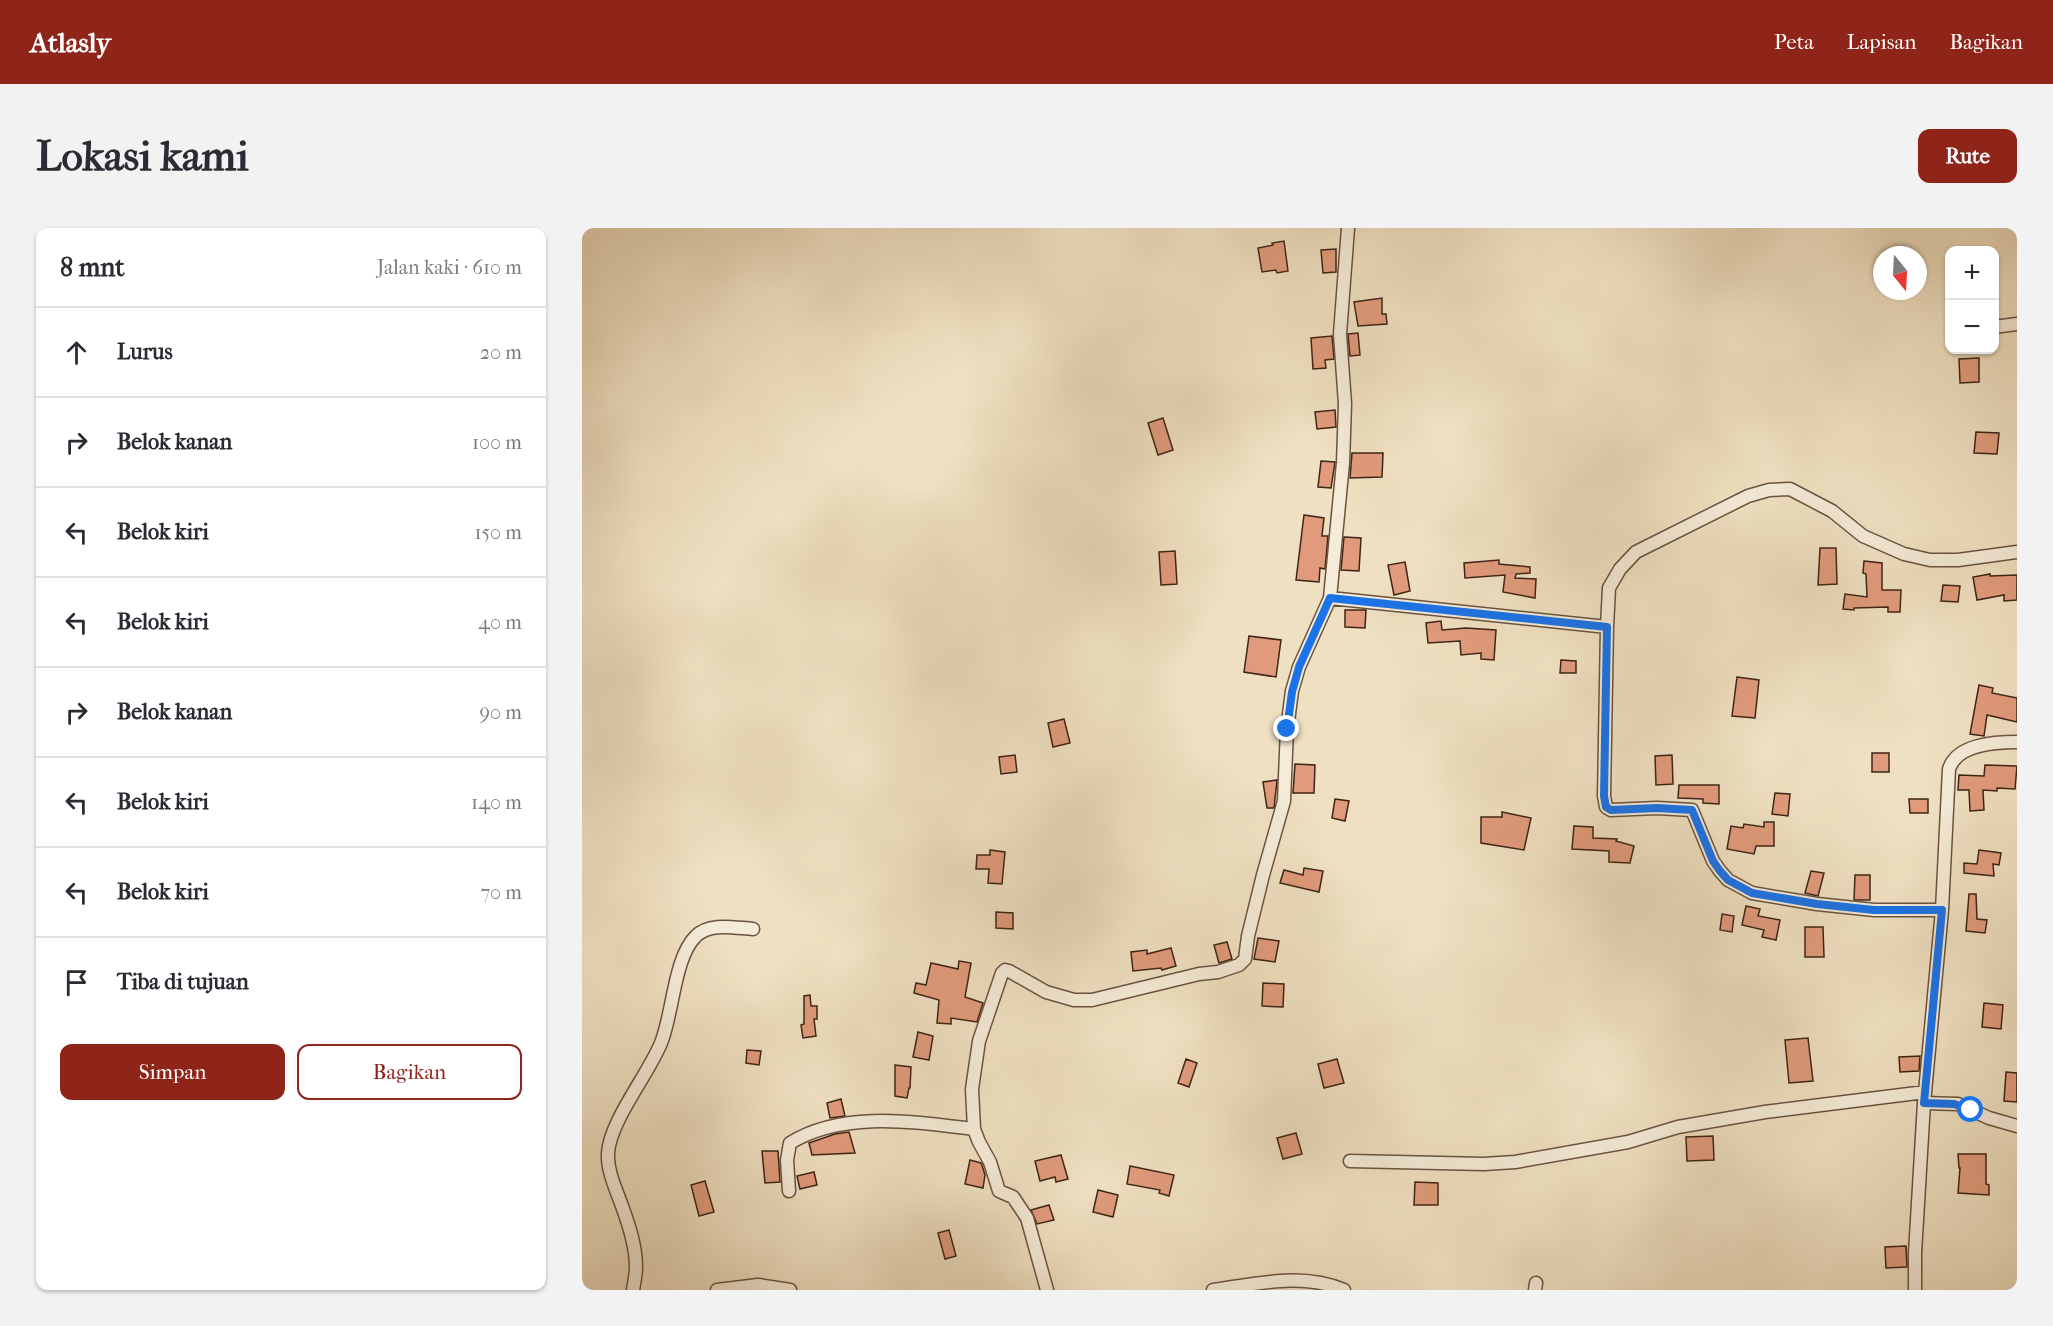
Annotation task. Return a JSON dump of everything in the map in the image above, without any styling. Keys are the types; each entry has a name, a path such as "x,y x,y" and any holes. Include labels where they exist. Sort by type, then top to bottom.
{"street":[{"path":"1047,1290 1027,1218 1013,1197 999,1191 990,1162 974,1129 972,1089 979,1041 1004,971 1009,971 1046,992 1074,1000 1092,999 1199,974 1218,972 1239,965 1245,959 1260,885 1284,801 1287,729 1292,692 1299,667 1330,598 1344,455 1345,404 1340,334 1348,228"},
{"path":"1999,326 2017,324"},
{"path":"1942,910 1874,910 1817,904 1752,893 1728,880 1720,871 1713,861 1692,810 1657,808 1611,810 1606,807 1604,796 1609,588 1620,569 1636,552 1748,496 1769,490 1790,489 1832,511 1863,536 1904,554 1930,560 1958,560 2017,552"},
{"path":"1330,598 1607,627"},
{"path":"1916,1290 1915,1253 1924,1097 1942,910 1947,783 1950,765 1957,756 1972,748 2017,742"},
{"path":"633,1290 636,1269 634,1250 609,1163 611,1138 662,1042 683,956 694,937 717,927 753,929"},
{"path":"1350,1161 1484,1164 1515,1162 1628,1142 1678,1127 1765,1112 1924,1097 1958,1104 1989,1118 2017,1126"},
{"path":"789,1191 787,1160 790,1143 807,1132 845,1124 882,1122 911,1122 974,1129"},
{"path":"1213,1290 1300,1279 1344,1290"},
{"path":"717,1290 758,1286 790,1290"}],"building":[{"path":"1284,241 1288,271 1262,272 1258,248"},
{"path":"1336,249 1336,272 1323,273 1321,250"},
{"path":"1382,298 1382,314 1386,314 1387,324 1358,326 1354,302"},
{"path":"1358,333 1360,355 1350,356 1348,334"},
{"path":"1332,336 1334,359 1325,360 1326,368 1313,369 1311,338"},
{"path":"1979,358 1979,382 1960,383 1959,359"},
{"path":"1335,410 1336,427 1317,429 1315,412"},
{"path":"1163,418 1173,450 1158,455 1148,423"},
{"path":"1976,432 1999,433 1997,454 1974,453"},
{"path":"1352,453 1383,453 1382,477 1350,478"},
{"path":"1321,461 1335,462 1331,488 1318,487"},
{"path":"1304,515 1324,518 1322,536 1328,536 1325,569 1320,568 1319,582 1296,580"},
{"path":"1344,537 1361,538 1359,571 1341,570"},
{"path":"1820,548 1836,548 1837,584 1818,585"},
{"path":"1175,551 1177,584 1161,585 1159,552"},
{"path":"1499,560 1499,564 1530,567 1530,573 1516,574 1515,578 1536,579 1535,598 1503,592 1505,575 1465,578 1464,563"},
{"path":"1864,561 1882,563 1882,590 1901,590 1900,612 1888,612 1888,607 1843,609 1845,594 1867,597 1866,574 1863,573"},
{"path":"1405,562 1410,591 1394,595 1388,565"},
{"path":"1990,574 1990,576 2017,575 2017,600 2004,601 2004,595 1977,600 1973,577"},
{"path":"1943,585 1960,586 1958,602 1941,601"},
{"path":"1345,610 1366,610 1365,628 1345,627"},
{"path":"1441,621 1442,630 1466,628 1496,630 1494,660 1481,659 1481,653 1461,655 1460,641 1428,643 1426,623"},
{"path":"1249,636 1281,640 1276,677 1244,672"},
{"path":"1561,660 1576,661 1576,673 1560,673"},
{"path":"1737,677 1759,680 1755,718 1732,716"},
{"path":"1979,685 1993,688 1992,693 2017,698 2017,722 1987,715 1984,736 1970,734"},
{"path":"1064,719 1070,743 1053,747 1048,723"},
{"path":"1872,753 1889,753 1889,772 1872,772"},
{"path":"1015,755 1017,772 1001,774 999,757"},
{"path":"1672,755 1673,784 1656,785 1655,756"},
{"path":"1295,764 1315,765 1314,793 1293,793"},
{"path":"1985,765 2017,766 2015,789 1983,790 1984,810 1970,811 1969,790 1958,790 1959,775 1984,776"},
{"path":"1277,780 1274,808 1267,808 1263,782"},
{"path":"1679,785 1719,785 1719,804 1703,803 1703,799 1678,798"},
{"path":"1775,793 1790,794 1788,816 1772,814"},
{"path":"1335,799 1349,801 1345,821 1332,818"},
{"path":"1909,799 1928,799 1928,813 1910,813"},
{"path":"1502,812 1531,818 1524,850 1481,843 1481,817 1502,817"},
{"path":"1764,822 1774,822 1774,846 1756,846 1754,854 1727,849 1731,826 1743,828 1744,824 1764,827"},
{"path":"1574,826 1593,827 1593,838 1617,839 1616,841 1634,846 1630,863 1609,862 1609,851 1572,849"},
{"path":"990,850 1005,852 1002,884 988,883 989,869 976,869 977,855 990,855"},
{"path":"1979,850 2001,853 1999,865 1993,864 1994,876 1964,873 1964,863 1977,864"},
{"path":"1304,868 1323,871 1319,892 1280,883 1284,870 1303,875"},
{"path":"1811,871 1824,873 1818,896 1805,893"},
{"path":"1855,875 1870,875 1870,900 1854,900"},
{"path":"1969,894 1976,894 1977,919 1987,920 1985,933 1966,931"},
{"path":"1746,906 1760,909 1758,916 1780,920 1776,940 1762,937 1764,930 1742,925"},
{"path":"996,912 1013,913 1013,929 996,928"},
{"path":"1722,914 1734,916 1732,932 1720,930"},
{"path":"1805,927 1823,927 1824,957 1805,957"},
{"path":"1258,938 1279,941 1275,962 1254,959"},
{"path":"1227,942 1232,959 1219,963 1214,945"},
{"path":"1171,948 1176,966 1162,970 1161,968 1133,971 1131,952 1147,950 1147,954"},
{"path":"959,961 971,963 965,997 983,1003 977,1022 951,1018 951,1024 937,1023 939,1000 914,993 916,983 926,985 931,963 958,969"},
{"path":"1263,983 1284,984 1283,1007 1262,1006"},
{"path":"810,995 811,1006 817,1006 817,1019 814,1019 816,1036 803,1038 801,1025 804,1024 804,996"},
{"path":"1984,1003 2003,1005 2001,1029 1982,1027"},
{"path":"918,1032 933,1036 929,1060 913,1057"},
{"path":"1808,1038 1813,1081 1789,1083 1785,1040"},
{"path":"747,1050 761,1051 759,1065 746,1063"},
{"path":"1920,1056 1919,1071 1900,1072 1899,1057"},
{"path":"1186,1059 1197,1063 1189,1087 1178,1083"},
{"path":"1337,1059 1344,1083 1324,1088 1318,1064"},
{"path":"895,1065 911,1067 907,1098 895,1096"},
{"path":"2006,1072 2017,1073 2017,1102 2004,1101"},
{"path":"841,1099 845,1116 830,1118 827,1103"},
{"path":"849,1132 855,1153 812,1155 809,1143"},
{"path":"1296,1133 1302,1154 1283,1159 1277,1138"},
{"path":"1713,1136 1714,1160 1687,1161 1686,1137"},
{"path":"762,1151 778,1151 780,1182 765,1183"},
{"path":"1958,1154 1986,1154 1986,1184 1989,1185 1989,1195 1958,1193 1960,1168"},
{"path":"1061,1155 1068,1179 1056,1182 1055,1177 1040,1181 1035,1161"},
{"path":"970,1160 982,1165 985,1175 983,1188 965,1184"},
{"path":"1130,1166 1174,1175 1169,1196 1159,1193 1160,1190 1127,1184"},
{"path":"814,1172 817,1185 800,1189 797,1176"},
{"path":"705,1181 714,1212 699,1216 691,1185"},
{"path":"1415,1182 1438,1183 1438,1205 1414,1205"},
{"path":"1098,1190 1118,1195 1113,1217 1093,1212"},
{"path":"1049,1205 1054,1220 1037,1224 1031,1210"},
{"path":"949,1230 956,1256 945,1259 938,1233"},
{"path":"1906,1246 1907,1267 1886,1268 1885,1247"}],"route":[{"path":"1287,729 1292,692 1299,667 1330,598 1607,627 1604,805 1610,810 1657,808 1692,810 1713,861 1720,871 1728,880 1752,893 1817,904 1874,910 1942,910 1924,1103 1958,1104 1971,1110"}]}
